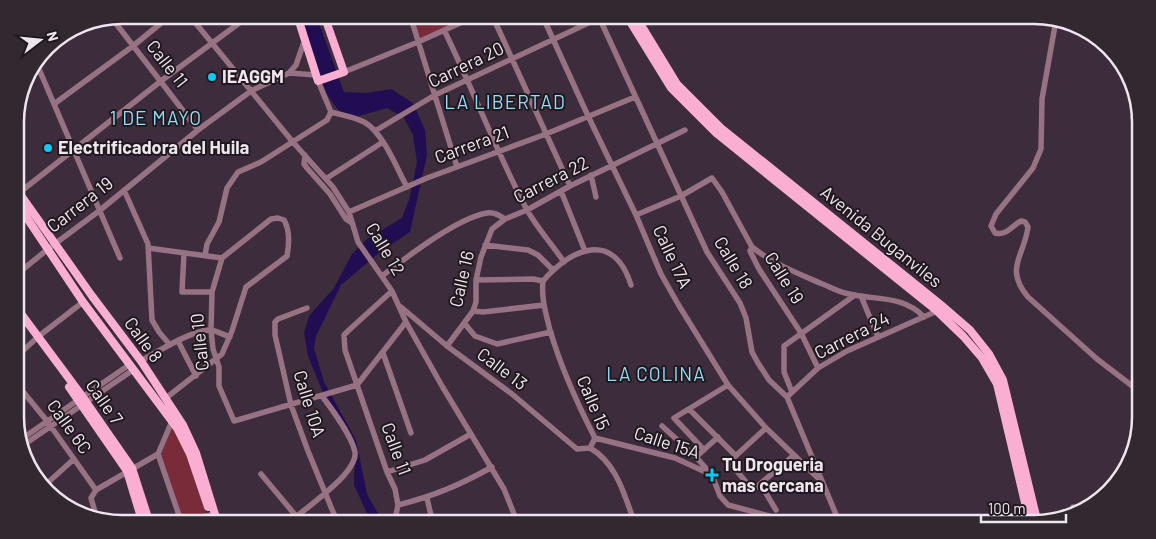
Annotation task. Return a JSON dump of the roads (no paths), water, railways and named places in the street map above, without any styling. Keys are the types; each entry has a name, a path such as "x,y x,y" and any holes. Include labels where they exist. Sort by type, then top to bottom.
{"main road":[{"path":"299,24 318,79 342,73 328,24"},
{"name":"Avenida Buganviles","path":"632,24 671,88 716,132 937,311 982,358 997,384 1028,515"},
{"name":"Avenida Buganviles","path":"640,24 677,84 722,128 970,330 988,354 1003,380 1036,515"},
{"name":"Calle 8","path":"24,206 51,246 84,302 172,421 190,454 211,515"},
{"name":"Calle 8","path":"51,246 141,362 166,398 189,437 215,515"},
{"name":"Calle 7","path":"24,319 129,470 146,515"},
{"name":"Calle 7","path":"24,324 37,338"},
{"name":"Calle 7","path":"129,470 141,515"}],"street":[{"name":"Calle 11","path":"116,24 198,130"},
{"path":"54,104 160,24"},
{"name":"Calle 12","path":"197,24 292,141 326,178 349,212 358,242 392,291 406,322 492,467 504,489 514,515"},
{"path":"24,188 237,24"},
{"path":"413,24 457,167"},
{"path":"342,73 458,24"},
{"path":"496,24 570,186"},
{"name":"Calle 17A","path":"546,24 636,215 661,274 728,385 766,428 822,481"},
{"name":"Carrera 20","path":"375,132 435,95 583,24"},
{"name":"Calle 18","path":"603,24 707,252 740,303 746,318 752,352 769,380 790,395 836,515"},
{"path":"1055,26 1042,99 1041,148 1033,168 996,214 991,226 994,233 1001,234 1010,230 1021,221 1025,222 1028,227 1027,238 1017,260 1017,277 1021,288 1098,359 1132,387"},
{"path":"444,30 468,79 498,152 527,210 564,262"},
{"path":"289,72 296,65 305,39"},
{"path":"39,69 120,258"},
{"path":"205,256 207,244 219,222 227,188 238,172 261,162 327,120 331,112 318,79 289,72"},
{"name":"Carrera 19","path":"24,268 198,130 251,91 289,72"},
{"name":"Carrera 21","path":"349,212 427,178 546,134 635,97"},
{"path":"331,112 362,121 375,132 409,186"},
{"name":"Carrera 22","path":"382,276 411,254 464,221 488,213 497,214 504,219 527,210 591,175 685,130"},
{"path":"326,178 383,142"},
{"path":"305,156 304,164 306,168 330,194 346,220 352,224"},
{"path":"591,175 596,197"},
{"name":"Calle 19","path":"682,196 712,178 722,192 752,247 750,252 758,268 801,333 818,368"},
{"path":"124,190 147,239 152,320 170,345"},
{"path":"561,192 585,251"},
{"path":"636,215 682,196"},
{"path":"148,248 222,258 271,219 278,218 284,220 288,225 287,256 246,287 230,337 222,354 166,398"},
{"name":"Calle 16","path":"446,346 465,324 473,311 476,302 476,280 485,245 492,229 504,219"},
{"path":"485,245 528,250 538,255 553,270"},
{"path":"752,247 761,254 844,293 884,298 905,303 918,310 924,317"},
{"path":"476,280 533,279 543,281 564,262 585,251 601,249 614,256 623,266 631,285"},
{"path":"184,254 182,292 212,292"},
{"name":"Calle 10","path":"222,258 212,292 211,330 213,349 219,367 219,386 234,421 292,405"},
{"name":"Calle 15","path":"543,281 544,305 560,363 595,438 590,448 600,453 610,464 631,515"},
{"path":"357,385 345,350 344,335 392,291"},
{"path":"790,395 784,372 784,346 858,296"},
{"path":"858,296 878,337"},
{"path":"24,350 84,302"},
{"name":"Calle 13","path":"399,305 446,346 512,394 577,449 590,448"},
{"path":"473,311 483,312 544,305"},
{"name":"Calle 10A","path":"306,308 278,319 274,327 292,405 334,515"},
{"name":"Carrera 24","path":"790,395 818,368 846,352 937,311"},
{"path":"292,405 357,385 406,322"},
{"path":"465,324 475,336 497,344 551,332"},
{"path":"141,362 178,341 204,331 211,330 230,337"},
{"path":"178,341 196,376"},
{"path":"383,353 411,433"},
{"path":"27,442 48,424 131,367"},
{"name":"Calle 11","path":"357,385 387,472 395,489 398,505 396,515"},
{"path":"704,450 674,418 728,385"},
{"name":"Calle 6C","path":"24,393 96,490"},
{"path":"297,515 346,473 355,458 354,449 346,433 322,396"},
{"path":"689,410 735,455"},
{"path":"95,511 91,498 96,490 158,454 172,421"},
{"path":"26,437 48,424"},
{"path":"662,426 696,457 712,475"},
{"path":"766,428 729,462 753,490 794,455"},
{"path":"387,472 424,460 471,434"},
{"path":"696,457 718,437"},
{"name":"Calle 15A","path":"595,438 675,458 712,475 720,496 725,503 767,515"},
{"path":"158,454 178,515"},
{"path":"48,481 74,459"},
{"path":"398,505 427,498 462,484 492,467"},
{"path":"261,474 295,515"},
{"path":"761,485 776,510"},
{"path":"427,498 430,515"},
{"path":"1015,515 1027,512"}],"place":[{"name":"IEAGGM","path":"212,77"},
{"name":"Electrificadora del Huila","path":"48,148"},
{"name":"Tu Drogueria mas cercana","path":"712,475"}],"district":[{"name":"LA LIBERTAD","path":"505,102"},
{"name":"1 DE MAYO","path":"156,118"},
{"name":"LA COLINA","path":"656,374"}]}
